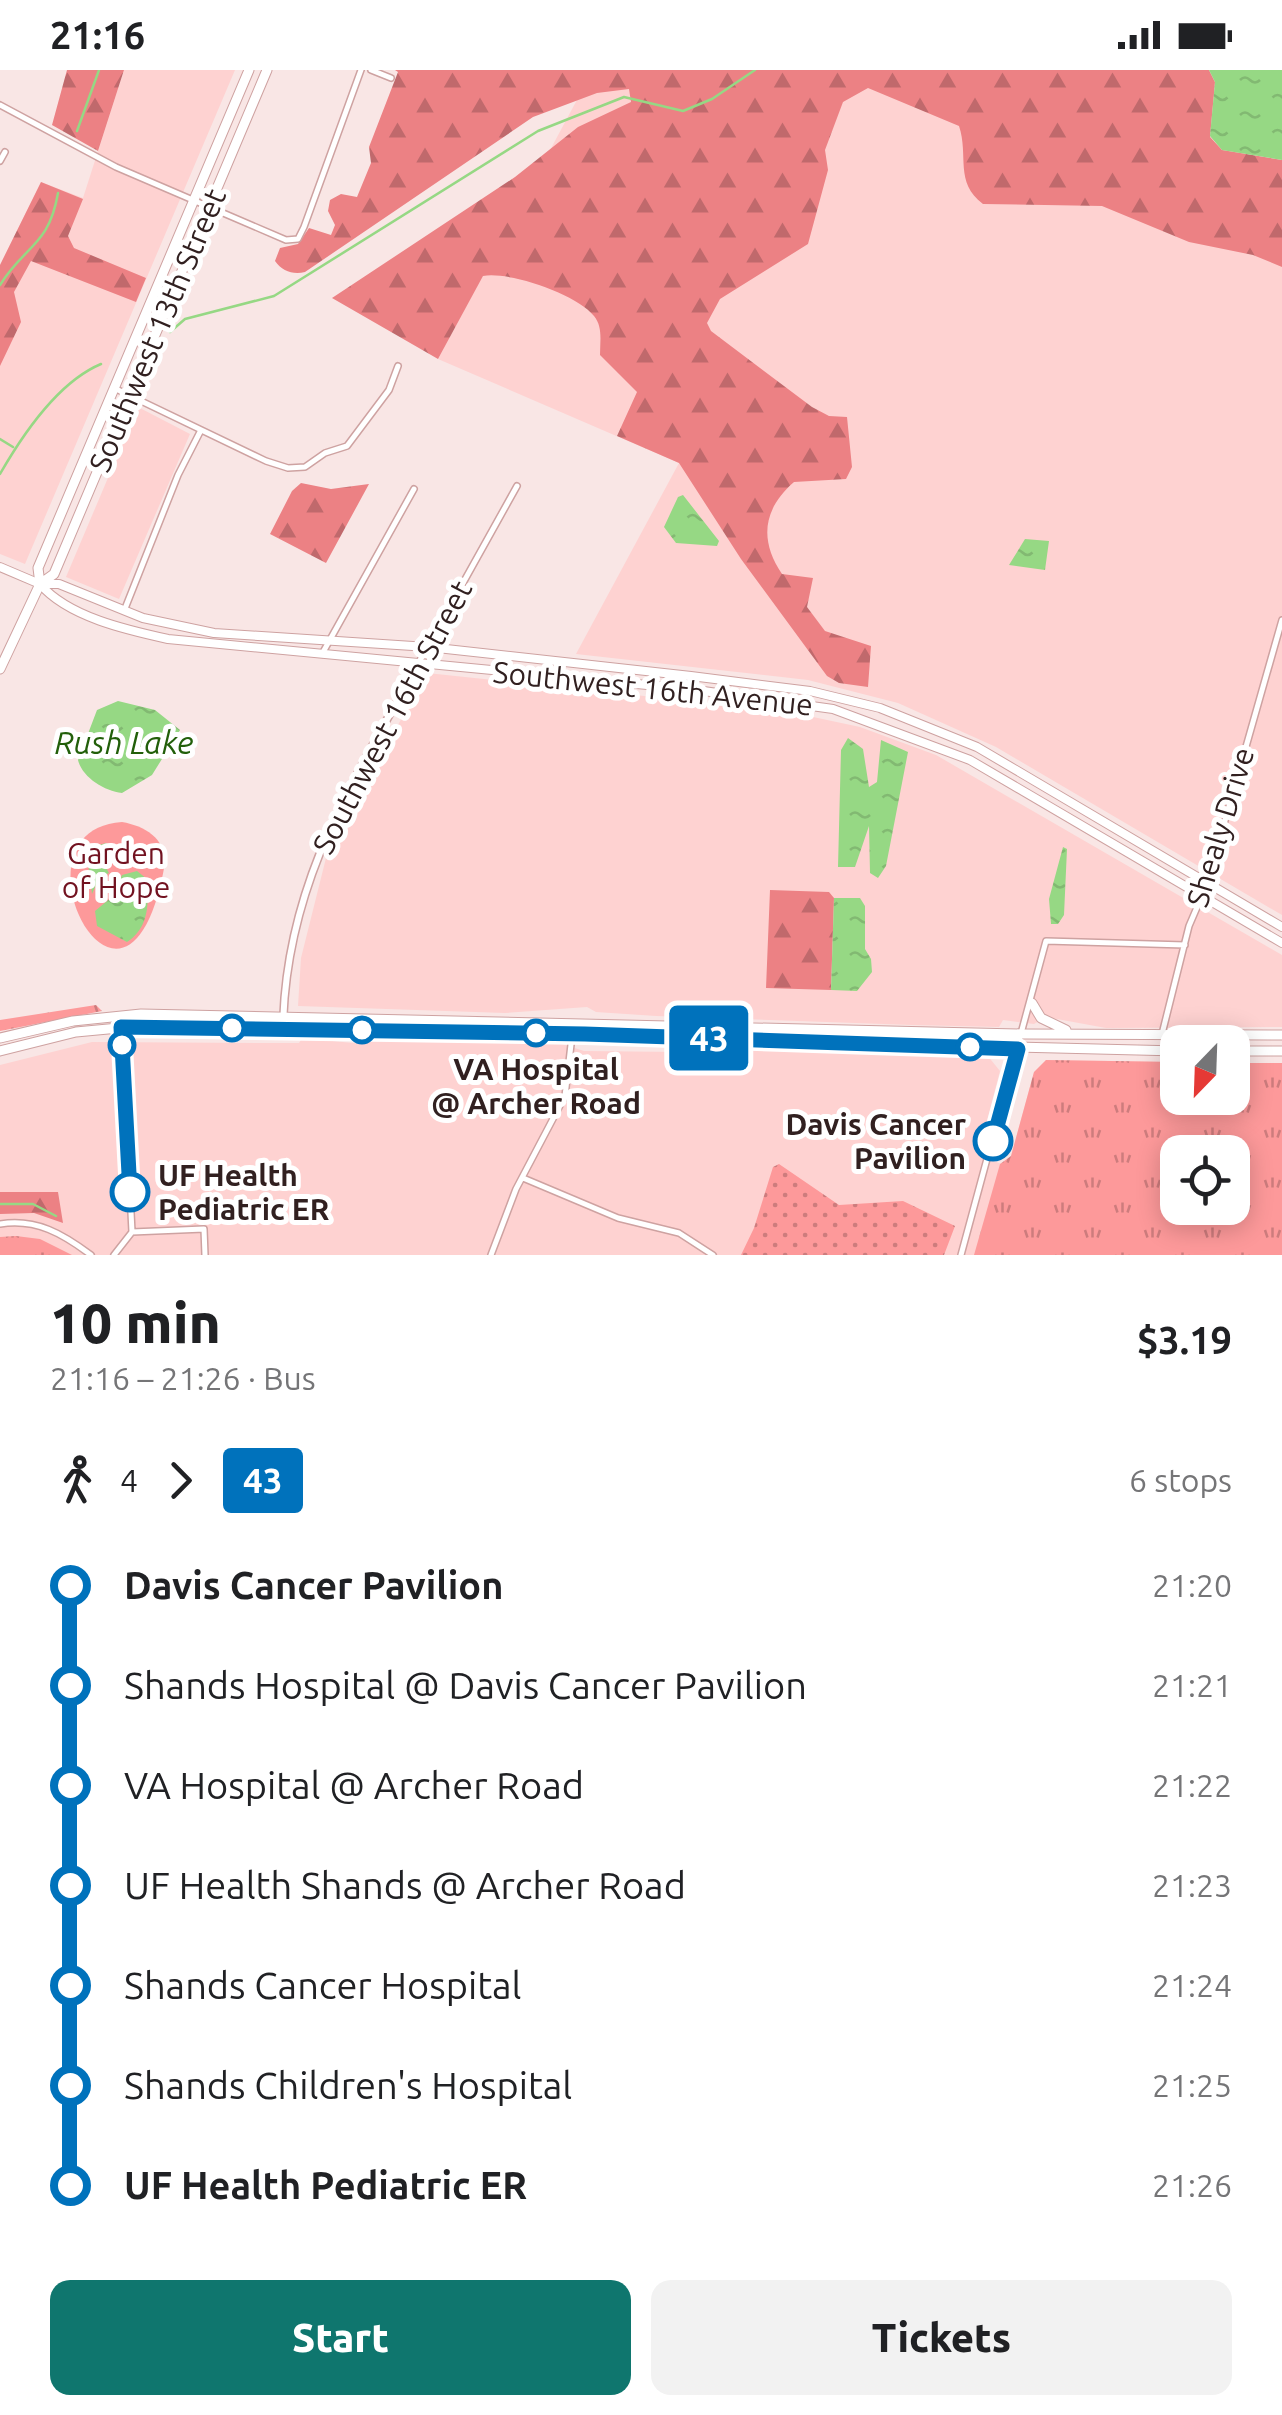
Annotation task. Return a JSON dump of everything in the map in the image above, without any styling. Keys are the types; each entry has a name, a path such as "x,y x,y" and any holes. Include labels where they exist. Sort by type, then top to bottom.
{"main road":[{"path":"248,71 265,74"},
{"name":"Southwest 13th Street","path":"40,584 38,568 248,71"},
{"name":"Southwest 13th Street","path":"0,669 40,584 54,574 265,74"},
{"name":"Southwest 16th Avenue","path":"0,567 40,584 59,584 124,611 214,633 428,647 763,684 880,708 976,748 1282,927"},
{"name":"Southwest 16th Avenue","path":"40,584 52,599 143,634 211,646 419,662 760,697 875,721 970,760 1282,943"},
{"path":"1032,1003 1050,1025 1088,1034"},
{"path":"0,1038 73,1020 121,1015 283,1023 1160,1034"},
{"path":"0,1050 53,1036 121,1027 283,1023"},
{"path":"573,1028 1018,1049 1160,1051"},
{"path":"1250,1035 1282,1035"},
{"path":"1250,1051 1282,1051"}],"street":[{"path":"0,105 116,168 286,240 298,238 360,70"},
{"path":"371,70 390,78"},
{"path":"0,161 5,152"},
{"path":"114,388 288,468 305,467 324,452 342,447 389,390 398,366"},
{"path":"124,611 178,476 202,429"},
{"name":"Southwest 16th Street","path":"283,1023 295,934 319,848 518,486"},
{"path":"322,654 414,489"},
{"name":"Shealy Drive","path":"1164,1025 1282,620"},
{"path":"961,1255 1046,941 1185,946"},
{"path":"114,1255 132,1232 121,1015"},
{"path":"490,1255 522,1178 566,1096 573,1028"},
{"path":"522,1178 618,1218 680,1233 714,1255"},
{"path":"0,1224 48,1228 91,1255"},
{"path":"132,1232 204,1229 205,1255"}],"shaded area":[{"path":"124,70 235,70 25,564 0,554 0,265 41,182 83,198"},
{"path":"593,70 1209,70 1245,156 1282,160 1282,915 996,747 898,703 808,680 576,654 679,463 438,359"},
{"path":"138,407 190,434 119,599 66,577"},
{"path":"427,673 785,711 860,727 936,755 1282,955 1282,1027 1106,1028 1046,1017 1034,1024 1003,1020 999,1027 656,1016 596,1012 587,1007 505,1013 298,1006 301,958 328,850"},
{"path":"302,1038 363,1044 377,1038 553,1041 584,1051 681,1052 693,1047 730,1046 987,1055 1000,1071 978,1155 1004,1165 1011,1156 1034,1072 1046,1060 1160,1062 1160,1115 1250,1115 1250,1063 1282,1063 1282,1255 0,1255 0,1065 92,1042 299,1043"}],"green space":[{"path":"67,70 124,70 98,151 52,125"},
{"path":"395,70 1209,70 1215,82 1210,137 1222,150 1282,160 1282,267 1253,255 1189,242 1102,206 983,204 965,178 959,126 868,88 843,102 825,150 828,170 808,244 720,299 707,323 711,331 812,407 829,416 847,417 852,467 846,479 794,482 776,503 768,525 770,549 782,574 813,578 807,607 825,631 871,646 868,687 839,683 827,676 741,559 679,463 617,436 637,392 600,355 599,325 585,308 558,292 525,281 483,276 438,359 332,298 515,177 578,127 631,102 629,89 597,93 533,117 305,272 288,271 275,261 280,248 298,244 309,228 331,235 335,225 328,211 330,200 341,194 357,197 371,163 369,147 398,72"},
{"path":"41,182 83,199 68,236 74,248 146,278 136,302 31,261 14,292 21,322 0,366 0,265"},
{"path":"301,483 331,489 369,484 326,563 270,534 292,491"},
{"name":"Garden of Hope","path":"122,822 152,835 162,847 165,863 148,922 126,947 103,945 84,925 72,894 72,861 87,835"},
{"path":"770,890 829,892 834,898 831,990 766,988"},
{"path":"96,1005 102,1011 0,1031 0,1020"},
{"path":"1046,1060 1160,1062 1160,1115 1250,1115 1250,1063 1282,1063 1282,1255 974,1255 1000,1164 1011,1156 1034,1072"},
{"path":"779,1164 839,1205 903,1201 955,1226 944,1255 741,1255 773,1167"},
{"path":"0,1192 58,1192 63,1223 34,1213 0,1214"},
{"path":"0,1237 40,1239 72,1255 0,1255"}],"water":[{"path":"1209,70 1282,70 1282,160 1222,150 1210,136 1215,82"},
{"path":"683,495 719,541 717,546 676,543 664,527 678,497"},
{"path":"1025,539 1049,541 1045,570 1009,565"},
{"name":"Rush Lake","path":"118,701 155,710 180,730 152,775 122,793 95,782 78,760 97,710"},
{"path":"848,738 863,749 869,787 877,782 881,740 908,752 886,866 878,878 870,873 869,826 855,867 838,867 841,750"},
{"path":"106,843 112,850 105,866 109,873 99,878 92,894 87,856 96,846"},
{"path":"1063,847 1067,849 1064,915 1058,924 1051,924 1049,899"},
{"path":"137,871 147,879 147,906 140,930 127,942 97,926 95,911 113,896 122,875"},
{"path":"834,898 860,898 865,906 865,949 872,972 857,991 831,990"}],"waterway":[{"path":"77,131 99,70"},
{"path":"170,332 185,319 274,296 538,131 624,97 683,111 712,99 755,70"},
{"path":"0,285 49,224 58,193"},
{"path":"0,474 19,442 56,396 101,364"},
{"path":"0,439 13,447"},
{"path":"0,1204 33,1204 56,1216"}],"bus line":[{"name":"43","path":"130,1192 121,1027 585,1034 1018,1049 993,1141"}],"place":[{"name":"VA Hospital @ Archer Road","path":"536,1033"},
{"name":"Davis Cancer Pavilion","path":"993,1141"},
{"name":"UF Health Pediatric ER","path":"130,1192"}]}
